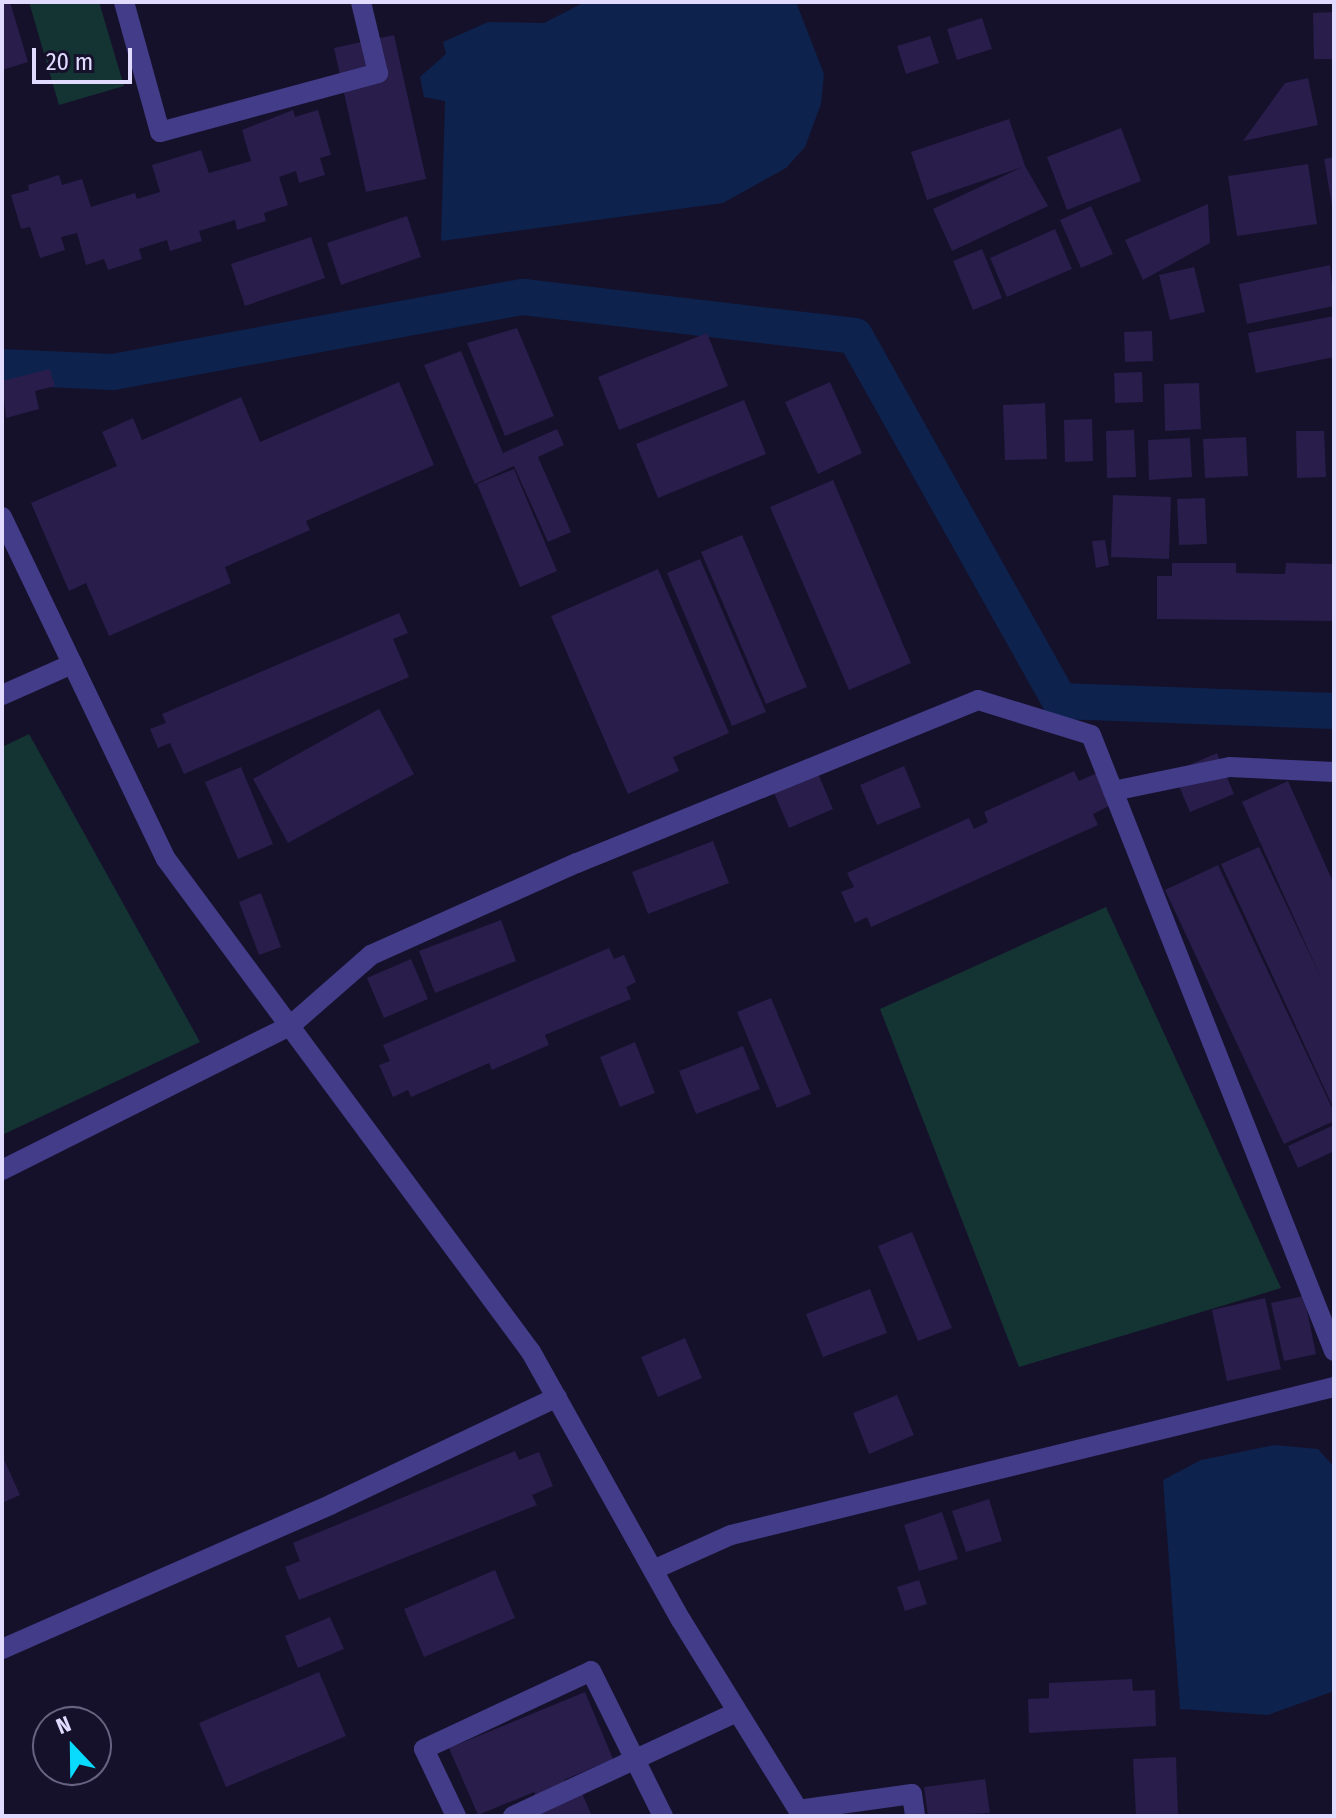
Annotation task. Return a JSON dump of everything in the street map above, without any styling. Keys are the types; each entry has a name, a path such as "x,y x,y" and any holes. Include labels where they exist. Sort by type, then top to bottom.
{"street":[{"path":"124,2 160,132 378,73 361,2"},
{"path":"2,517 166,859 531,1352 653,1570 800,1813 912,1794 915,1816"},
{"path":"2,695 72,664"},
{"path":"2,1170 290,1026 371,955 577,863 978,700 1091,735 1334,1351"},
{"path":"1113,791 1230,767 1334,772"},
{"path":"653,1570 731,1535 1334,1387"},
{"path":"2,1649 332,1504 557,1397"},
{"path":"456,1816 424,1749 591,1671 663,1816"},
{"path":"513,1816 737,1712"}],"green space":[{"path":"29,2 99,2 124,86 59,105"},
{"path":"29,734 200,1042 2,1135 2,747"},
{"path":"1106,907 1281,1288 1019,1367 880,1009"}],"water":[{"path":"585,2 796,2 824,74 821,104 805,147 786,168 723,203 441,241 445,101 424,97 420,77 446,54 443,42 488,22 544,23"},
{"path":"1274,1445 1318,1449 1334,1467 1334,1691 1268,1715 1180,1709 1163,1480 1201,1460"}],"building":[{"path":"2,2 10,2 28,62 2,70"},
{"path":"1334,12 1334,59 1314,59 1313,13"},
{"path":"982,18 992,49 957,60 947,29"},
{"path":"394,35 426,179 366,192 334,48"},
{"path":"930,36 939,63 906,74 897,46"},
{"path":"1308,78 1318,125 1243,141 1285,83"},
{"path":"293,110 295,117 318,110 331,155 320,158 325,175 299,183 296,171 279,177 288,205 264,213 266,221 237,230 235,220 199,231 202,241 170,251 167,240 139,249 142,259 108,270 104,259 86,265 77,233 61,237 65,250 40,258 30,227 21,229 11,195 29,190 28,185 59,175 62,185 82,179 91,207 135,193 137,199 160,192 152,165 201,150 209,173 251,161 242,130"},
{"path":"1009,119 1025,166 1048,206 952,251 933,209 1022,167 927,200 911,152"},
{"path":"1121,128 1141,181 1067,210 1047,157"},
{"path":"1334,157 1334,206 1332,206 1324,159"},
{"path":"1308,164 1317,224 1237,236 1228,176"},
{"path":"1208,204 1210,243 1143,280 1125,240"},
{"path":"1091,206 1113,254 1081,268 1060,220"},
{"path":"407,216 421,257 341,285 327,243"},
{"path":"1055,229 1072,269 1007,297 990,258"},
{"path":"311,237 325,278 245,306 231,264"},
{"path":"982,249 1002,298 973,310 953,261"},
{"path":"1330,265 1334,306 1247,324 1239,284"},
{"path":"1194,267 1205,312 1170,320 1159,275"},
{"path":"1334,316 1334,357 1256,373 1248,333"},
{"path":"517,328 554,416 505,436 467,343"},
{"path":"1152,331 1153,361 1125,362 1124,332"},
{"path":"707,333 728,386 619,430 598,377"},
{"path":"461,351 503,453 557,429 564,445 538,457 571,532 548,542 514,466 475,484 424,365"},
{"path":"50,369 55,386 35,391 39,409 6,418 2,381"},
{"path":"1142,372 1143,402 1115,403 1114,373"},
{"path":"399,382 434,465 306,521 310,530 225,567 231,583 109,636 86,583 69,591 31,503 117,466 102,432 133,418 142,440 241,397 260,442"},
{"path":"830,382 862,453 818,474 785,402"},
{"path":"1199,383 1201,429 1165,431 1164,384"},
{"path":"744,400 766,454 658,498 636,444"},
{"path":"1045,403 1047,459 1005,460 1003,405"},
{"path":"1092,419 1093,461 1065,462 1064,420"},
{"path":"1134,430 1136,477 1107,478 1106,431"},
{"path":"1296,431 1324,431 1326,477 1297,478"},
{"path":"1246,437 1248,476 1205,478 1203,439"},
{"path":"1190,438 1192,477 1149,480 1148,440"},
{"path":"514,469 557,571 520,587 477,484"},
{"path":"833,480 911,663 849,690 770,507"},
{"path":"1113,495 1171,497 1169,559 1111,557"},
{"path":"1205,498 1207,544 1179,545 1177,499"},
{"path":"742,535 807,687 766,704 701,552"},
{"path":"1105,540 1109,565 1096,568 1092,541"},
{"path":"700,559 766,712 732,726 667,573"},
{"path":"1172,563 1236,563 1236,573 1285,574 1286,563 1334,564 1334,621 1157,619 1157,576 1172,576"},
{"path":"658,569 729,733 673,757 679,771 628,794 551,616"},
{"path":"399,613 408,633 393,639 409,677 184,774 170,743 158,748 150,729 166,723 162,714"},
{"path":"379,709 414,774 288,843 253,779"},
{"path":"1217,753 1234,794 1190,812 1173,772"},
{"path":"904,766 921,807 877,825 860,785"},
{"path":"241,767 273,844 238,859 205,782"},
{"path":"816,769 833,809 789,828 772,788"},
{"path":"1074,771 1079,781 1097,773 1111,805 1093,814 1098,825 871,927 867,917 855,923 841,892 854,887 847,873 969,818 974,829 988,822 984,812"},
{"path":"1288,781 1334,884 1334,1109 1221,864 1259,847 1321,978 1242,802"},
{"path":"713,841 729,883 648,914 632,872"},
{"path":"1218,865 1334,1112 1334,1121 1284,1144 1165,890"},
{"path":"261,893 281,947 259,955 239,902"},
{"path":"501,920 516,961 435,993 419,951"},
{"path":"609,948 614,959 624,955 636,982 626,987 631,999 545,1035 549,1045 492,1070 489,1063 411,1097 408,1090 393,1097 379,1065 390,1061 383,1045"},
{"path":"411,959 428,999 384,1018 367,978"},
{"path":"771,998 811,1094 777,1108 737,1012"},
{"path":"635,1042 655,1093 620,1107 600,1057"},
{"path":"743,1046 760,1089 696,1114 679,1071"},
{"path":"1334,1125 1334,1151 1298,1168 1288,1146"},
{"path":"912,1232 952,1328 918,1341 878,1246"},
{"path":"870,1289 887,1333 823,1357 806,1314"},
{"path":"1304,1296 1316,1354 1284,1361 1271,1303"},
{"path":"1265,1298 1281,1369 1227,1381 1212,1310"},
{"path":"685,1338 702,1378 658,1397 641,1357"},
{"path":"897,1395 914,1435 869,1454 853,1413"},
{"path":"515,1451 519,1460 539,1452 553,1486 532,1495 537,1505 299,1600 285,1567 300,1561 293,1543"},
{"path":"2,1455 20,1495 2,1503"},
{"path":"989,1499 1002,1541 966,1552 952,1511"},
{"path":"942,1512 958,1559 919,1571 904,1525"},
{"path":"495,1570 515,1618 424,1657 404,1609"},
{"path":"919,1580 927,1604 905,1611 897,1587"},
{"path":"330,1617 344,1649 298,1668 285,1636"},
{"path":"319,1672 346,1736 226,1787 199,1723"},
{"path":"1132,1679 1133,1691 1155,1690 1156,1726 1029,1733 1028,1699 1049,1698 1049,1683"},
{"path":"585,1692 613,1759 564,1780 571,1795 581,1791 592,1816 525,1816 541,1809 534,1792 478,1815 449,1748"},
{"path":"1176,1757 1178,1816 1136,1816 1133,1759"},
{"path":"985,1779 990,1813 928,1816 924,1787"}],"waterway":[{"path":"2,367 113,372 523,297 855,336 1060,701 1334,711"}]}
